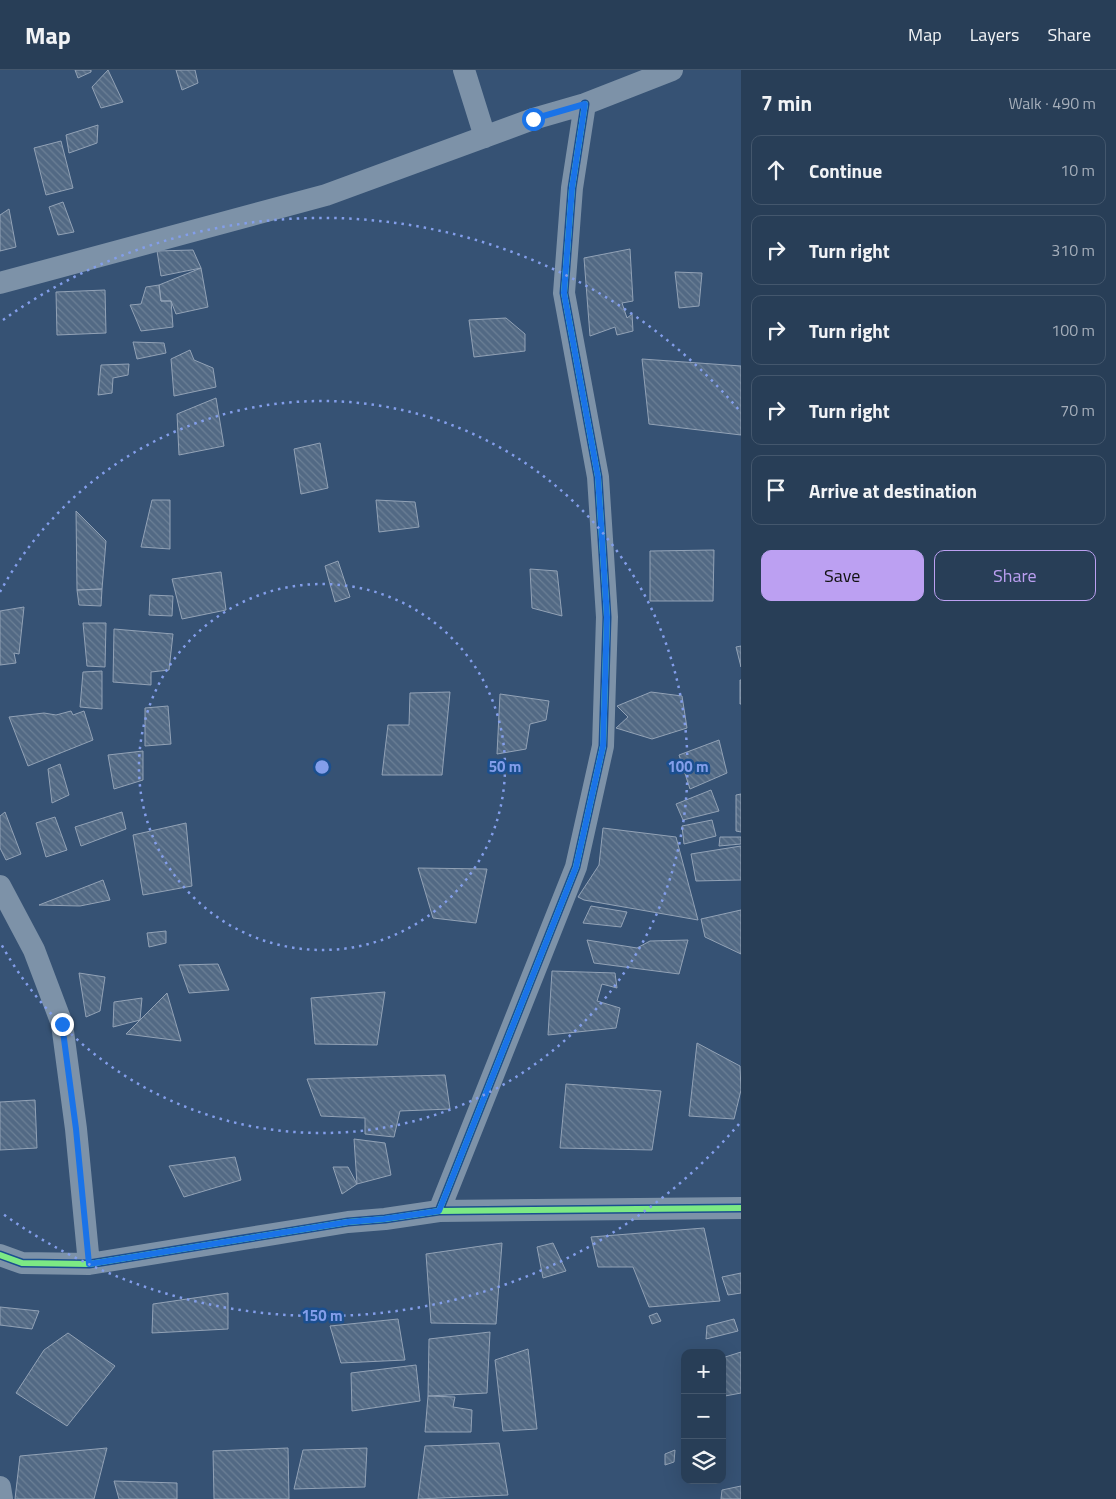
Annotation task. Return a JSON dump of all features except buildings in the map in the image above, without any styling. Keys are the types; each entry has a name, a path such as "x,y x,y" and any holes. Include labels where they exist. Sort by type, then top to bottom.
{"street":[{"path":"464,70 485,137"},
{"path":"0,283 326,196 533,119 585,104 672,70"},
{"path":"439,1211 576,867 603,746 607,617 598,477 564,293 572,188 585,104"},
{"path":"0,886 34,950 62,1024 76,1129 89,1264"},
{"path":"0,1255 22,1263 89,1264 348,1222 439,1211 741,1208"},
{"path":"0,1487 2,1499"}],"cycle path":[{"path":"439,1211 576,867 603,746 607,617 598,477 564,293 572,188 585,104"},
{"path":"0,1255 22,1263 89,1264 348,1222 439,1211 741,1208"}],"route":[{"path":"62,1024 76,1129 89,1264 348,1222 439,1211 576,867 603,746 607,617 598,477 564,293 572,188 585,104 533,119"}]}
